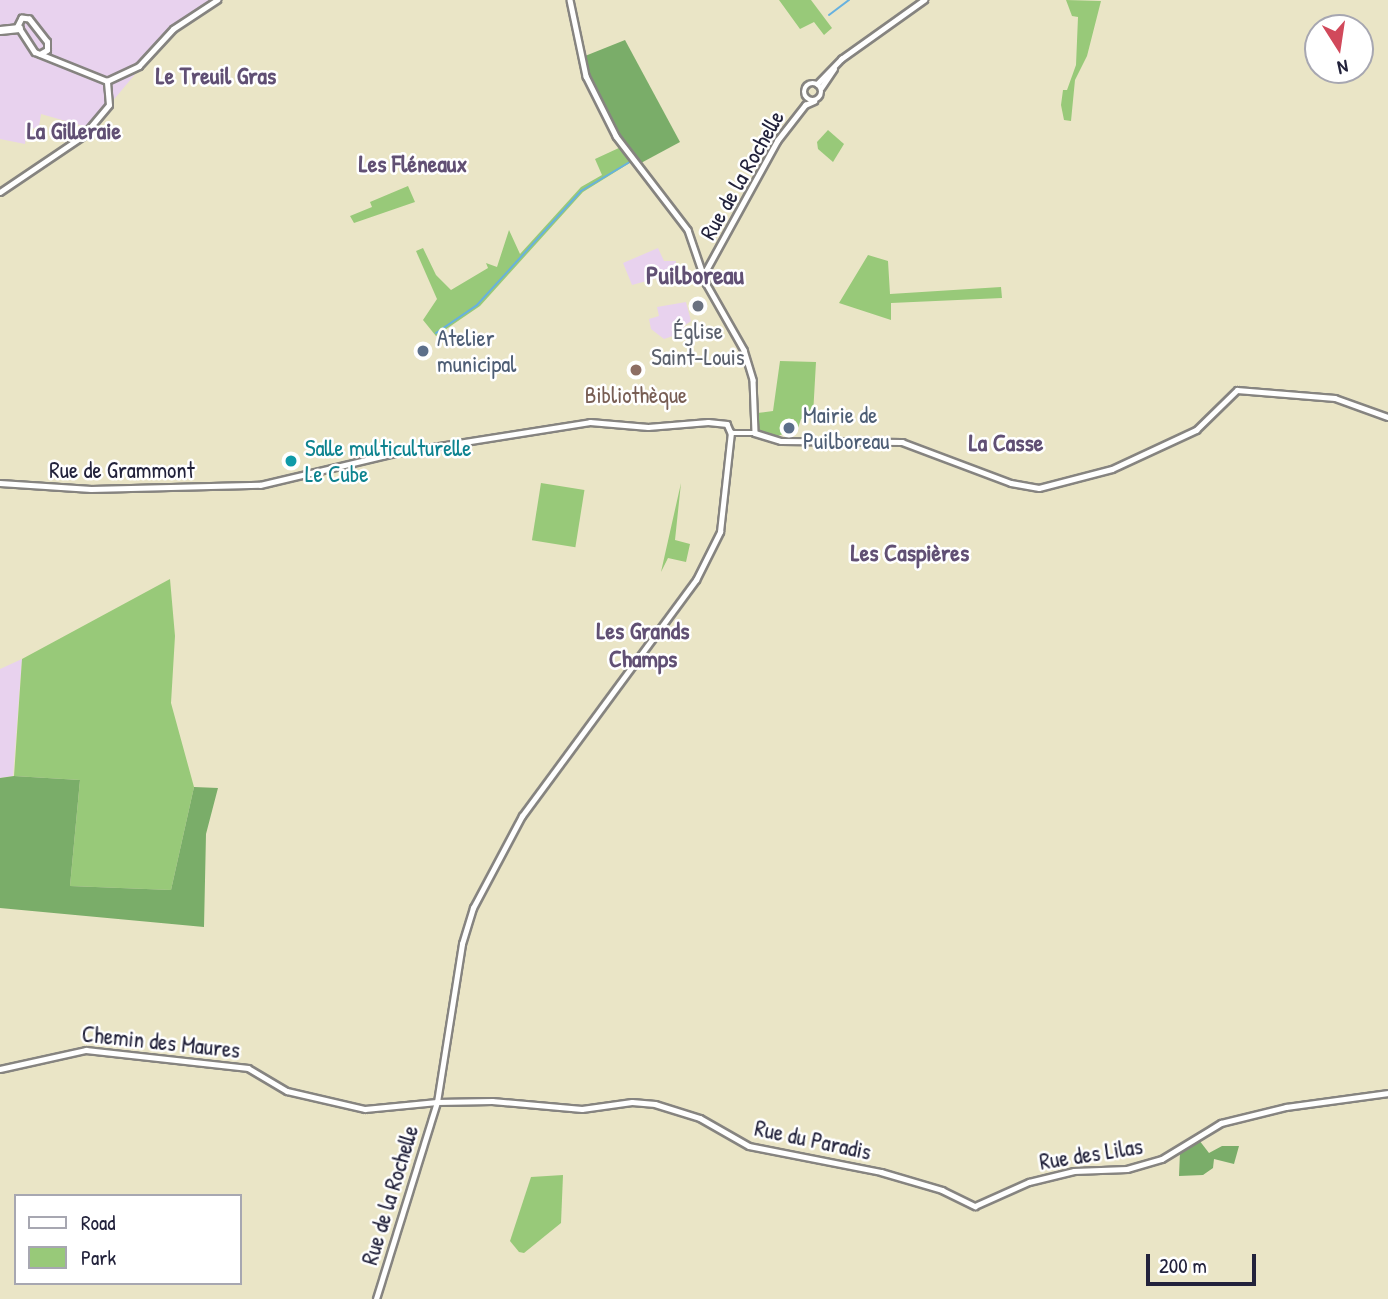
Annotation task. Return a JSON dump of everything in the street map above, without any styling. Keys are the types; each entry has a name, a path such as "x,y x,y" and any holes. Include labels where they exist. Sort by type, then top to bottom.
{"highway":[{"path":"0,30 19,28"}],"street":[{"path":"54,62 42,37 27,18 20,19 19,28 40,54 54,62 107,81 139,65 173,29 217,0"},
{"path":"570,0 586,76 616,136 680,217 704,275 744,350 753,380 755,433"},
{"path":"819,86 841,59 922,1"},
{"path":"31,45 42,37"},
{"path":"40,54 47,50"},
{"path":"0,192 83,136 109,105 107,81"},
{"path":"807,86 819,86 821,96 814,101 806,97 807,86"},
{"name":"Rue de la Rochelle","path":"805,105 806,97"},
{"name":"Rue de la Rochelle","path":"704,275 777,141 805,105 814,101"},
{"name":"Rue de la Rochelle","path":"700,262 711,263"},
{"path":"732,433 755,433 781,441 906,443 1011,483 1046,487 1112,469 1196,430 1237,390 1335,398 1388,417"},
{"name":"Rue de Grammont","path":"0,483 87,489 271,484 395,453 556,426 623,424 648,427 724,423 732,433"},
{"name":"Rue de la Rochelle","path":"376,1299 437,1101 462,944 473,908 522,816 684,597 720,532 732,433"},
{"name":"Chemin des Maures","path":"0,1069 69,1051 128,1052 248,1068 286,1091 365,1109 437,1101"},
{"name":"Rue des Lilas","path":"975,1206 1029,1182 1074,1171 1127,1169 1162,1159 1215,1126 1248,1116 1388,1093"},
{"name":"Rue du Paradis","path":"437,1101 526,1102 582,1109 632,1102 655,1104 700,1118 749,1146 881,1172 942,1190 975,1206"}],"shaded area":[{"path":"0,0 217,0 173,29 90,128 41,114 39,127 27,130 25,144 0,139"},
{"path":"658,248 664,261 676,261 675,274 681,273 683,280 668,283 665,276 632,285 623,263"},
{"path":"686,302 691,321 684,326 685,332 664,339 651,329 649,319 659,316 657,307"},
{"path":"22,659 13,776 0,778 0,669"}],"green space":[{"path":"779,0 811,0 832,28 824,35 814,22 800,29"},
{"path":"1066,0 1101,1 1087,56 1075,80 1071,121 1064,120 1061,105 1063,90 1067,90 1076,65 1078,17 1072,16"},
{"path":"625,40 680,142 641,163 617,133 588,75 585,56"},
{"path":"828,130 844,144 833,162 818,149 817,142"},
{"path":"621,147 633,161 583,192 480,306 436,336 423,320 437,299 416,251 423,248 436,275 451,290 488,268 486,263 497,267 509,230 520,254 581,187 602,175 595,159"},
{"path":"408,186 415,202 354,223 350,216 372,207 370,202"},
{"path":"868,255 888,261 890,294 1001,287 1002,298 891,303 891,320 839,303"},
{"path":"780,361 816,362 813,415 801,419 798,428 792,428 794,419 786,420 785,433 776,437 758,430 757,413 773,411"},
{"path":"541,483 584,490 575,547 532,540"},
{"path":"681,483 675,540 690,544 686,562 668,558 661,572"},
{"path":"170,579 175,636 171,703 194,787 171,890 70,886 80,780 14,776 22,659"},
{"path":"14,776 80,780 70,886 171,890 194,787 218,788 206,834 204,927 0,908 0,778"},
{"path":"1199,1140 1209,1153 1222,1146 1239,1146 1234,1164 1214,1159 1213,1168 1203,1175 1179,1176 1180,1152"},
{"path":"563,1175 561,1223 524,1253 519,1252 510,1241 531,1177"}],"waterway":[{"path":"829,15 849,0"},
{"path":"436,333 477,305 581,191 633,160"}],"place":[{"name":"Église Saint-Louis","path":"698,306"},
{"name":"Atelier municipal","path":"423,351"},
{"name":"Bibliothèque","path":"636,370"},
{"name":"Mairie de Puilboreau","path":"789,428"},
{"name":"Salle multiculturelle Le Cube","path":"291,461"}],"district":[{"name":"Le Treuil Gras","path":"216,76"},
{"name":"La Gilleraie","path":"74,131"},
{"name":"Les Fléneaux","path":"413,164"},
{"name":"Puilboreau","path":"695,275"},
{"name":"La Casse","path":"1006,443"},
{"name":"Les Caspières","path":"910,553"},
{"name":"Les Grands Champs","path":"643,645"}]}
